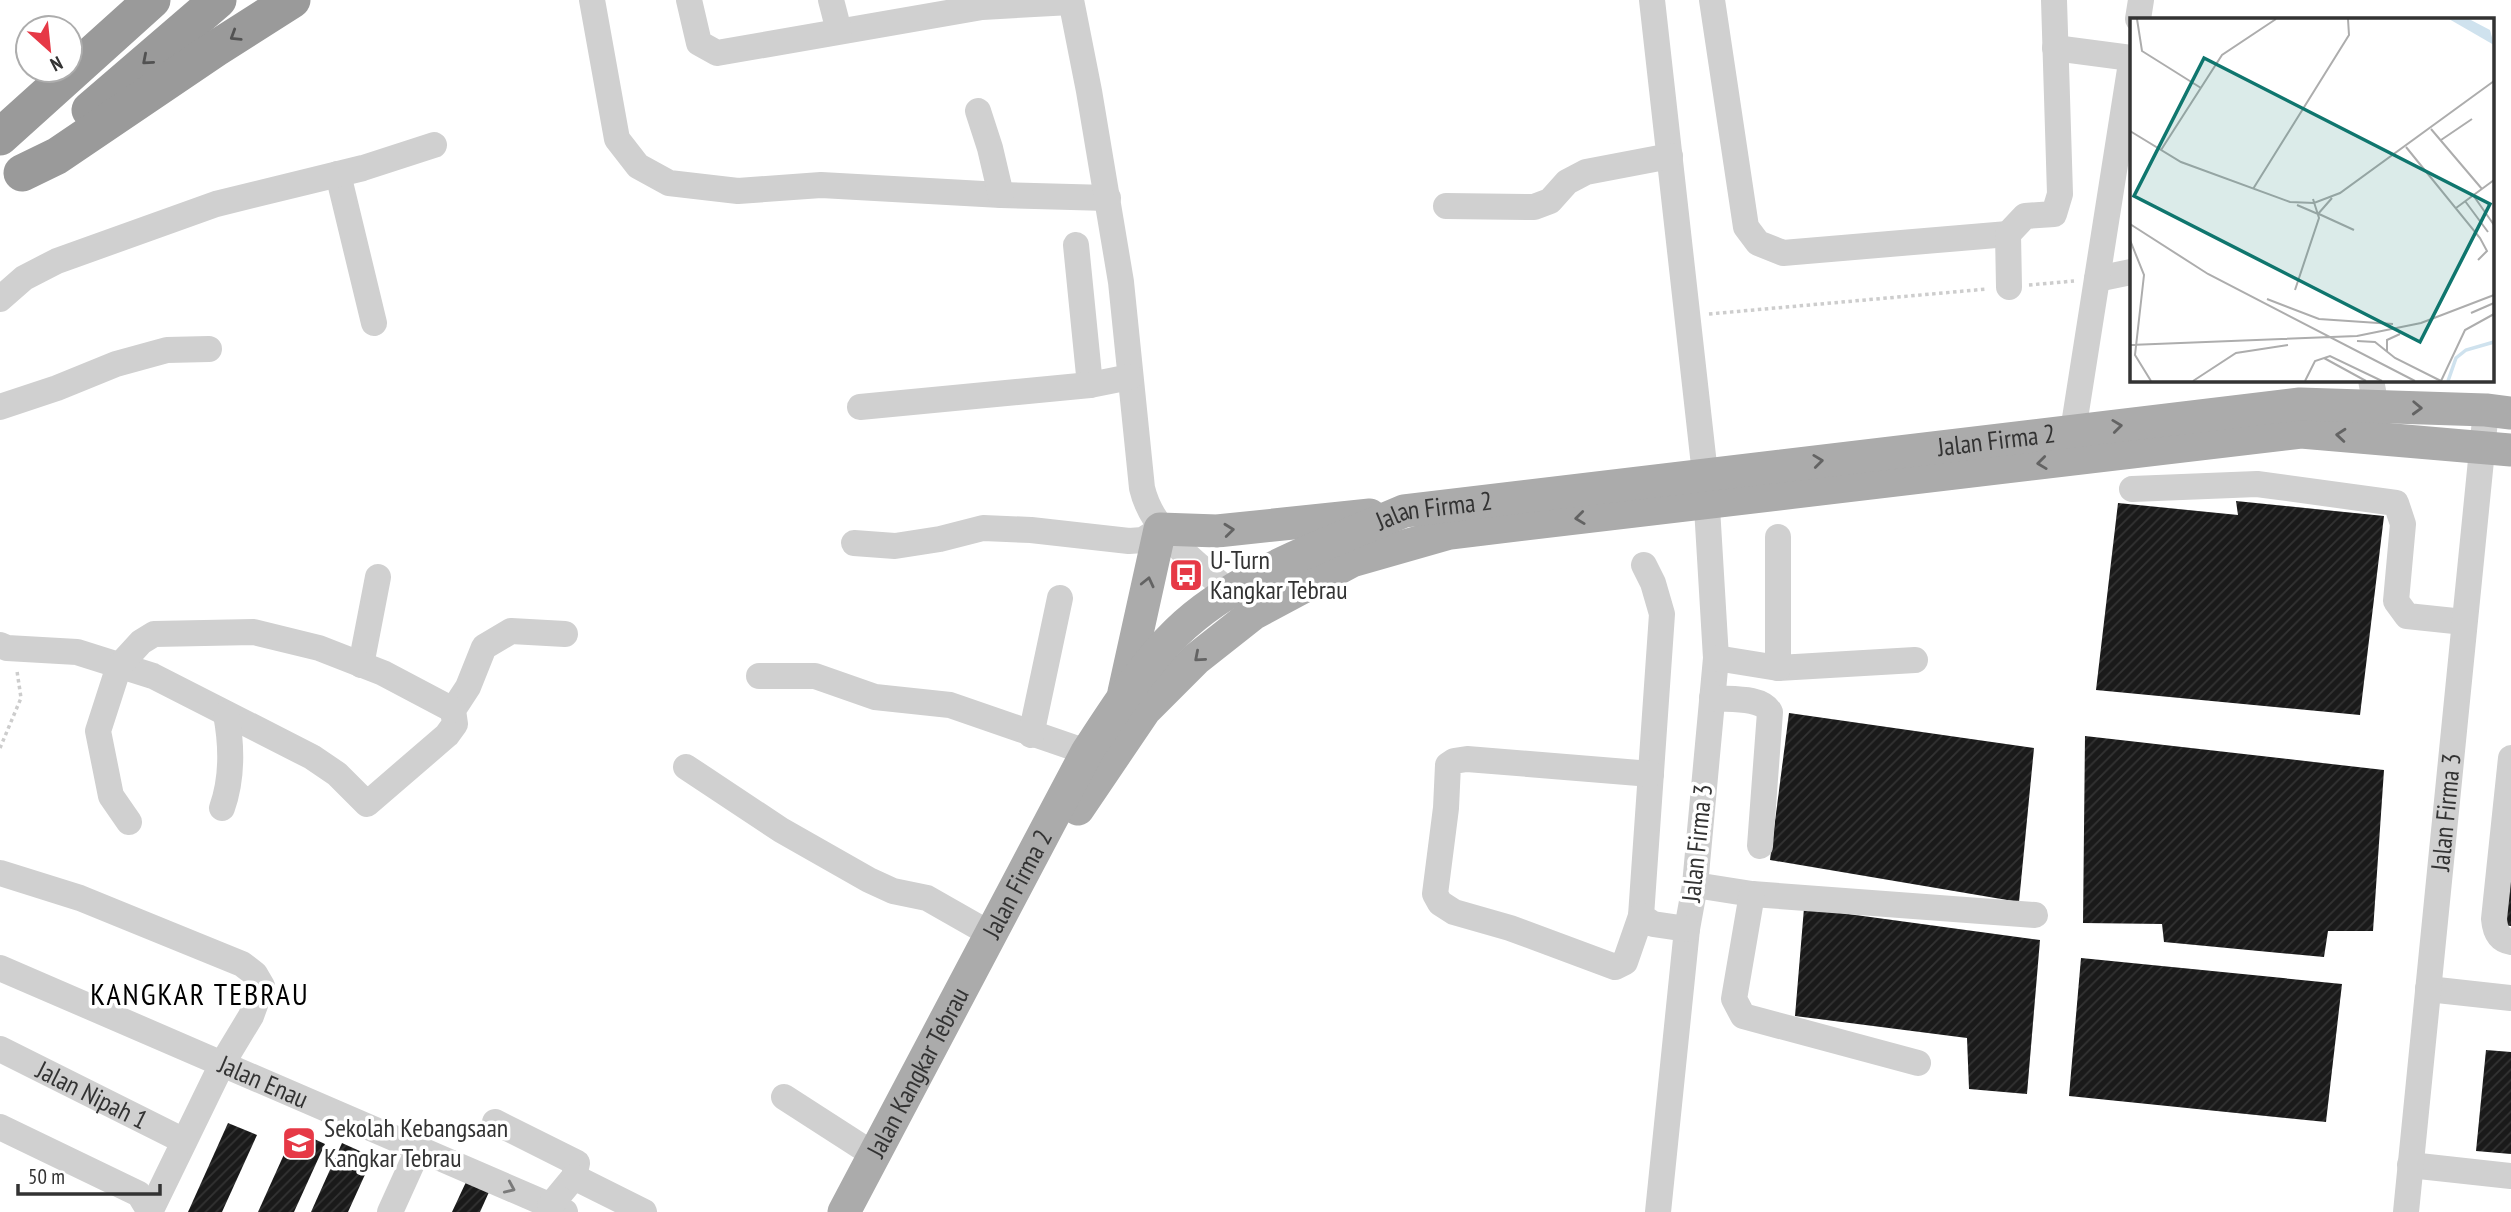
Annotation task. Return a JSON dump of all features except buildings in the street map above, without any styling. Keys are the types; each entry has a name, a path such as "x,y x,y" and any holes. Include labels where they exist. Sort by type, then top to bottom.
{"highway":[{"path":"0,137 152,0"},
{"path":"11,183 59,136 218,0"},
{"path":"11,183 57,156 292,0"}],"main road":[{"name":"Jalan Firma 2","path":"1099,756 1196,659 1252,614 1352,561 1450,533 1705,488 2073,431 2374,393 2498,411"},
{"name":"Jalan Firma 2","path":"992,935 1099,756 1123,697 1177,631 1229,591 1311,551 1404,511 1705,488 2301,432 2497,449"},
{"path":"1123,697 1160,529 1217,531 1404,511"},
{"name":"Jalan Kangkar Tebrau","path":"844,1212 992,935"}],"street":[{"path":"592,0 617,139 638,166 669,183 737,191 821,185 1108,198"},
{"path":"689,0 699,43 717,53 982,6 1071,1 1121,282 1142,488 1147,506 1160,529 1252,614"},
{"path":"831,0 839,31"},
{"name":"Jalan Firma 3","path":"1652,0 1705,488 1716,658 1695,886 1687,929 1658,1212"},
{"path":"1712,0 1746,227 1759,243 1783,253 2008,234 2025,216 2054,214 2060,194 2054,0"},
{"path":"2138,18 2141,0"},
{"path":"2055,48 2130,60"},
{"path":"2073,431 2130,66"},
{"path":"978,111 1001,195"},
{"path":"0,299 24,278 57,261 215,204 338,174 434,145"},
{"path":"1446,206 1534,207 1550,201 1567,181 1586,172 1670,156"},
{"path":"338,174 374,323"},
{"path":"2008,234 2009,287"},
{"path":"1076,245 1090,385"},
{"path":"2097,279 2130,272"},
{"path":"0,407 116,364 167,350 209,349"},
{"path":"860,407 1090,385 1130,377"},
{"name":"Jalan Firma 3","path":"2406,1212 2464,622 2497,449 2498,411"},
{"path":"2133,489 2257,484 2396,503 2403,524 2396,601 2407,616 2464,622"},
{"path":"854,543 895,546 940,539 983,528 1031,530 1129,541 1143,540 1160,529"},
{"path":"1778,668 1779,537"},
{"path":"1644,565 1653,583 1662,614 1651,774 1641,916 1625,962 1615,967 1510,928 1454,912 1440,903 1434,894 1446,808 1448,765 1454,761 1467,759 1651,774"},
{"path":"361,664 378,577"},
{"path":"1031,734 1060,598"},
{"path":"4,647 77,652 153,676 312,757 337,774 367,804 447,735 455,724 453,710 468,687 484,647 511,631 565,634"},
{"path":"129,822 111,796 98,731 119,666 141,642 155,634 254,632 319,649 361,664 453,710"},
{"path":"1716,658 1778,668 1915,660"},
{"path":"759,676 816,676 875,697 950,705 1099,756"},
{"path":"1712,698 1758,702 1770,712 1760,846"},
{"path":"222,808 229,787 231,738 226,713"},
{"path":"2511,758 2494,919 2497,933 2511,942"},
{"path":"686,767 781,830 869,880 893,891 927,898 992,935"},
{"path":"0,873 80,898 242,964 255,974 262,986 251,1016 222,1064 150,1212"},
{"path":"1695,886 1752,894 2035,915"},
{"path":"1752,894 1734,999 1743,1016 1918,1063"},
{"path":"1641,916 1653,924 1687,929"},
{"name":"Jalan Enau","path":"0,968 557,1209"},
{"path":"2428,989 2511,998"},
{"name":"Jalan Nipah 1","path":"0,1049 184,1141"},
{"path":"784,1097 874,1155"},
{"path":"495,1122 577,1163 574,1177 557,1209"},
{"path":"0,1127 139,1194 150,1212"},
{"path":"390,1212 419,1148"},
{"path":"2410,1165 2511,1176"},
{"path":"574,1177 644,1212"}],"path":[{"path":"1688,316 2097,279"},
{"path":"0,748 21,698 19,676 4,647"}],"place":[{"name":"U-Turn Kangkar Tebrau","path":"1186,575"},
{"name":"Sekolah Kebangsaan Kangkar Tebrau","path":"299,1143"}],"district":[{"name":"KANGKAR TEBRAU","path":"200,995"}]}
